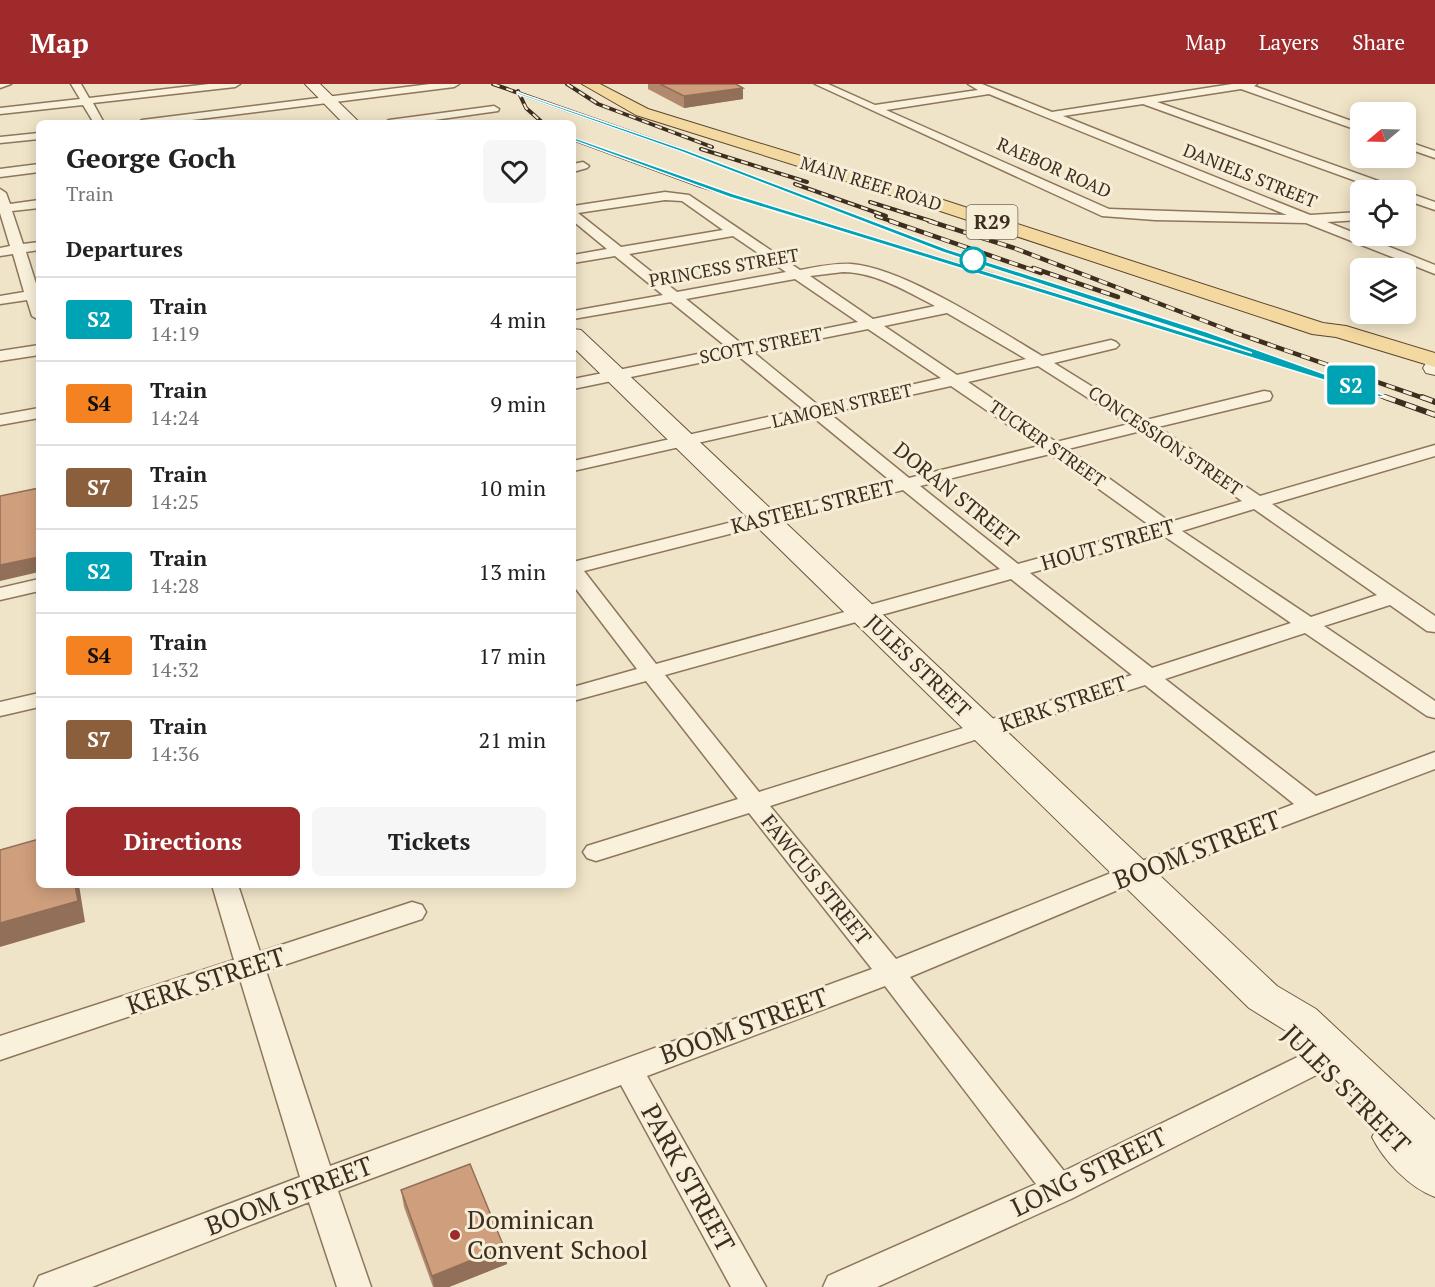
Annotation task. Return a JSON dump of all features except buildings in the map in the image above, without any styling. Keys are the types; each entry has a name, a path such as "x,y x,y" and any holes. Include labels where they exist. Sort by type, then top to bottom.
{"main road":[{"path":"312,84 348,120"},
{"name":"MAIN REEF ROAD","path":"589,84 628,106 662,118 928,201 1320,329 1338,331 1435,363"},
{"name":"MAIN REEF ROAD","path":"605,84 662,118"},
{"name":"MAIN REEF ROAD","path":"1320,329 1330,335 1435,363"},
{"name":"JULES STREET","path":"576,338 1263,997 1282,1028 1325,1057 1435,1148"},
{"name":"JULES STREET","path":"1325,1057 1435,1177"}],"street":[{"path":"0,85 6,84"},
{"path":"76,84 97,120"},
{"path":"151,120 203,102 235,84"},
{"path":"0,111 87,100 203,102 329,100 411,87 454,84"},
{"name":"RAEBOR ROAD","path":"820,84 1107,213 1308,219 1350,217"},
{"name":"DANIELS STREET","path":"973,84 1435,270"},
{"path":"1051,115 1244,84 1350,124"},
{"path":"411,87 454,120"},
{"path":"875,108 990,91"},
{"path":"1145,101 1363,180"},
{"path":"411,120 494,109"},
{"path":"0,140 36,136"},
{"path":"1416,147 1435,154"},
{"path":"0,173 36,168"},
{"path":"0,193 36,308"},
{"name":"TUCKER STREET","path":"576,210 652,197 672,195 685,198 1054,448 1167,529 1435,711"},
{"path":"1416,199 1435,206"},
{"path":"4,208 36,204"},
{"path":"1416,212 1435,211"},
{"name":"DORAN STREET","path":"576,217 1014,571 1313,806"},
{"path":"576,258 734,232"},
{"path":"0,252 36,246"},
{"name":"PRINCESS STREET","path":"576,314 796,274 849,268 882,278"},
{"name":"CONCESSION STREET","path":"882,278 949,308 1145,424 1435,626"},
{"path":"0,300 31,295"},
{"name":"SCOTT STREET","path":"576,383 949,308"},
{"name":"LAMOEN STREET","path":"576,465 1111,345"},
{"path":"0,356 36,350"},
{"name":"KASTEEL STREET","path":"576,569 763,519 1264,396"},
{"path":"0,420 36,414"},
{"name":"HOUT STREET","path":"576,693 1167,529 1435,450"},
{"name":"FAWCUS STREET","path":"576,574 1059,1189"},
{"path":"0,594 36,586"},
{"name":"KERK STREET","path":"596,852 985,730 1393,597"},
{"path":"0,709 36,701"},
{"name":"BOOM STREET","path":"51,1287 319,1184 891,973 1135,873 1435,760"},
{"path":"226,888 319,1184 354,1287"},
{"name":"KERK STREET","path":"0,1048 412,912"},
{"name":"LONG STREET","path":"840,1287 1059,1189 1325,1057"},
{"name":"PARK STREET","path":"627,1069 749,1287"}],"railway":[{"path":"493,84 519,93"},
{"path":"567,84 598,104 712,147"},
{"path":"519,93 684,151 871,222"},
{"path":"519,93 526,108 540,120"},
{"path":"576,140 701,186 820,222"},
{"path":"701,149 807,182"},
{"path":"795,184 886,216"},
{"path":"870,202 934,222"},
{"path":"876,216 894,222"},
{"path":"815,221 992,275"},
{"path":"867,221 944,250 1204,334 1389,399"},
{"path":"890,221 1041,273"},
{"path":"929,221 1014,248 1236,333 1426,399"},
{"path":"1033,268 1118,297"},
{"path":"1385,397 1435,415"},
{"path":"1422,397 1435,402"}],"train":[{"name":"S2","path":"519,93 684,151 945,250 1163,320 1382,396 701,186 576,140"}],"place":[{"name":"Dominican Convent School","path":"455,1235"}]}
